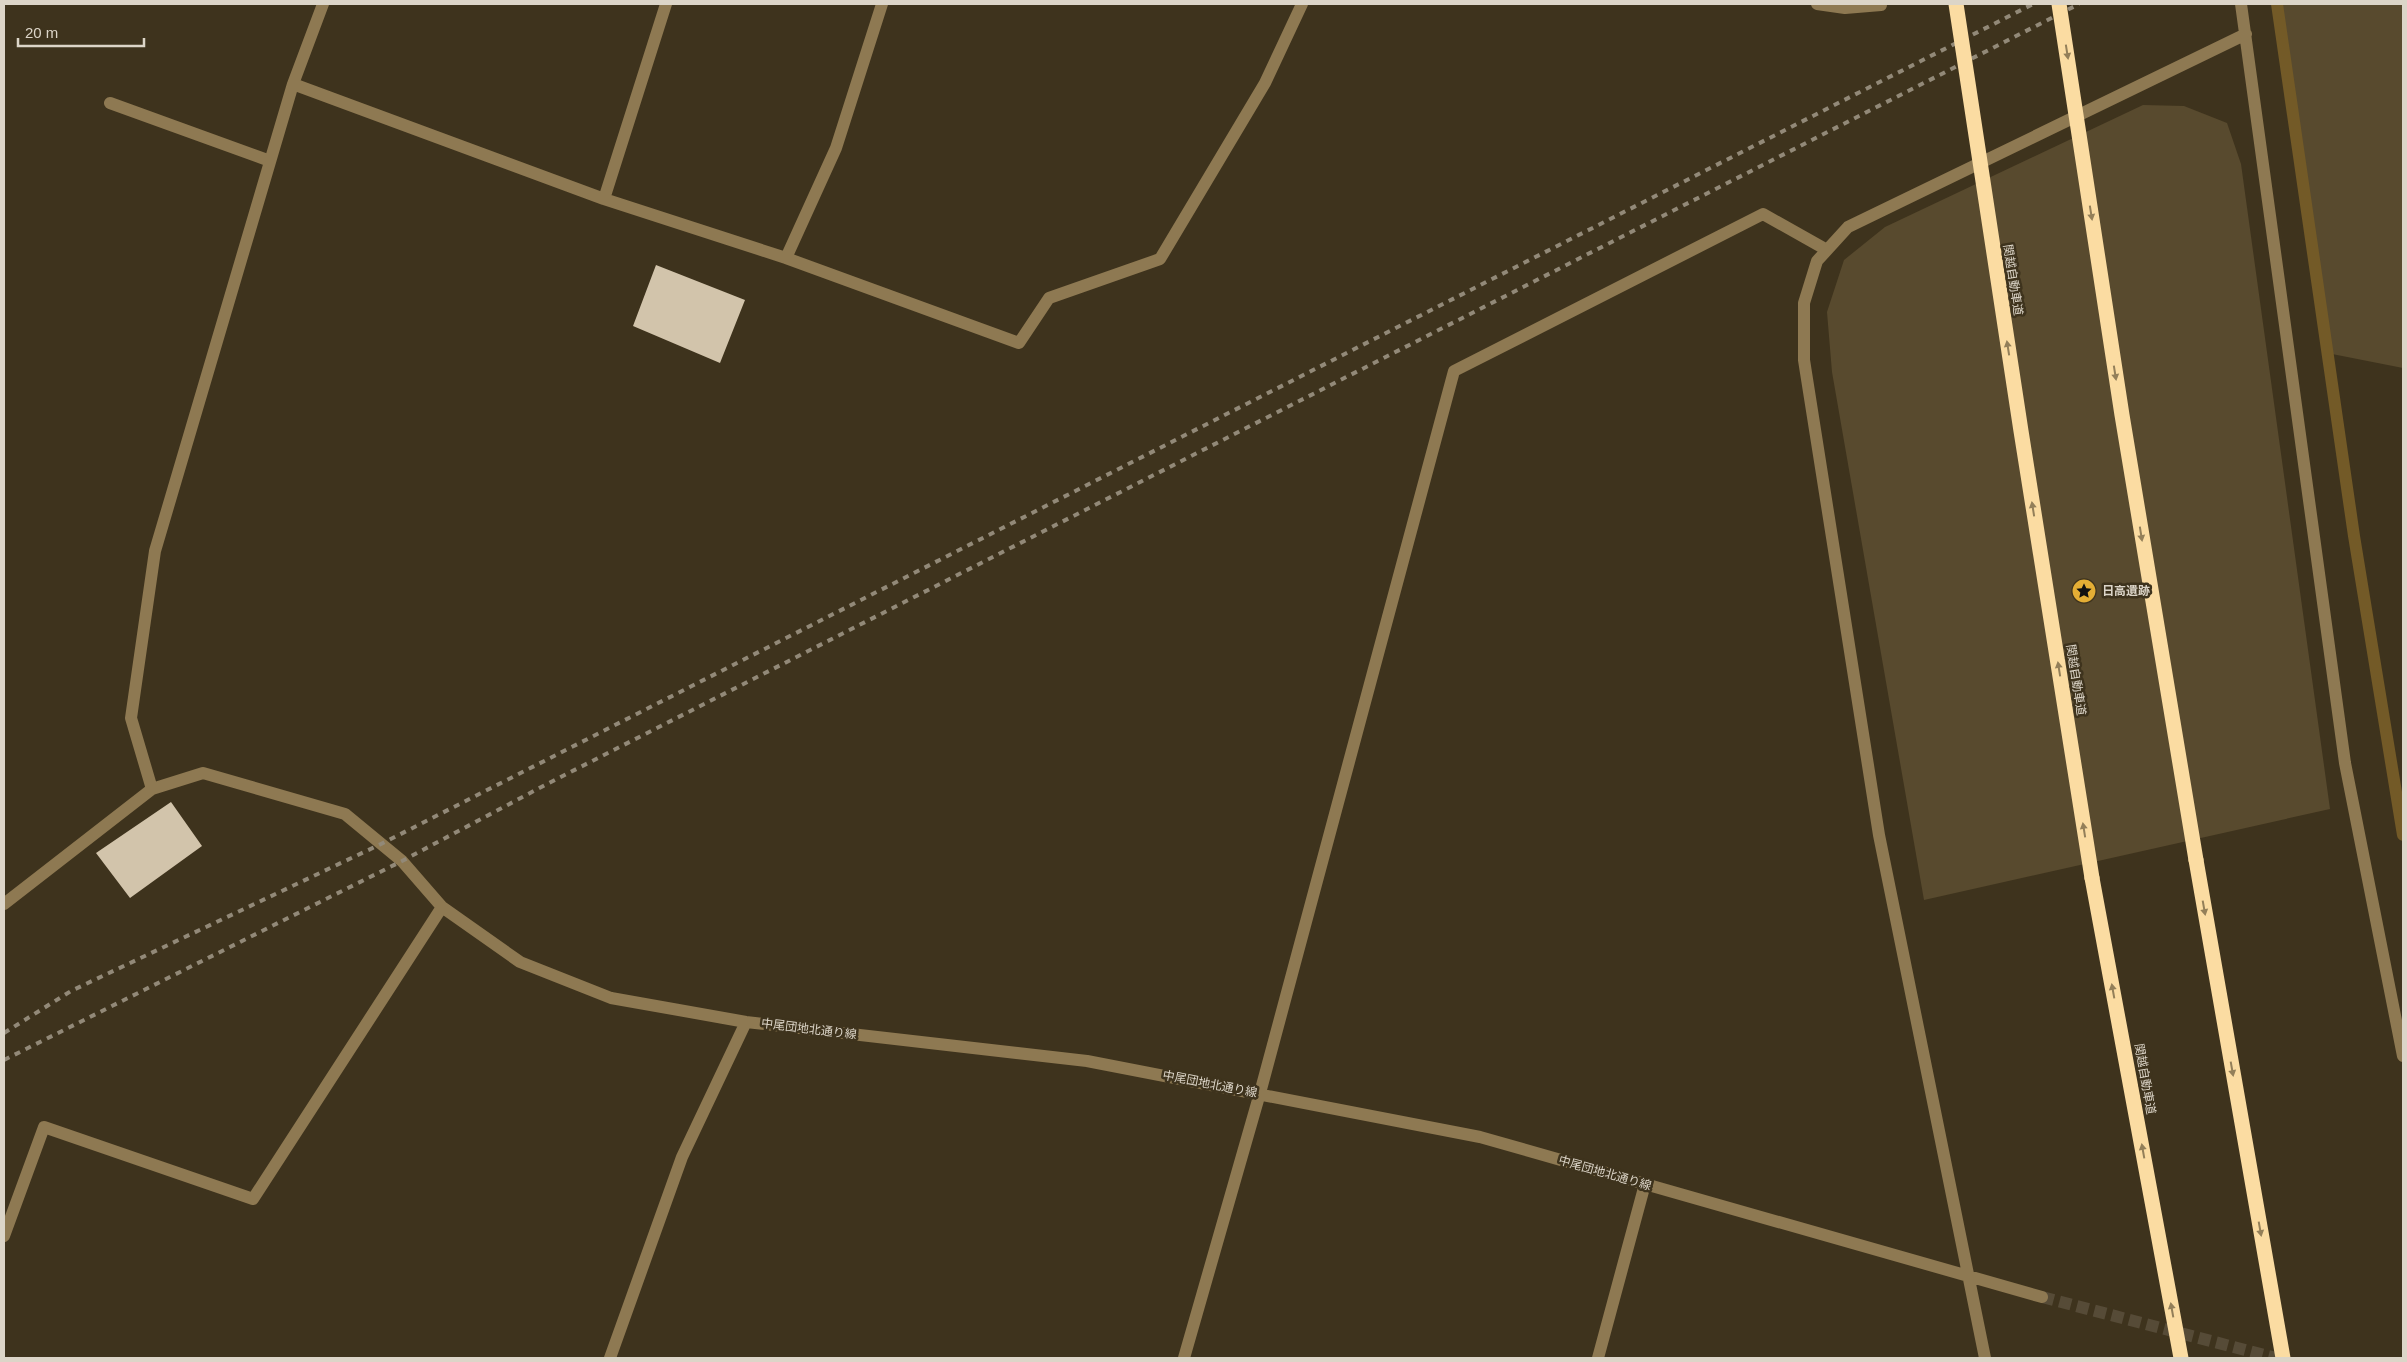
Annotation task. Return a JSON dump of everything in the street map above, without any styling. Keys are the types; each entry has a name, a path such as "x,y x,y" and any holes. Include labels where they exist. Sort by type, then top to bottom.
{"highway":[{"name":"関越自動車道","path":"1956,4 2020,431 2092,878 2181,1358"},
{"path":"2059,4 2122,415 2196,860 2283,1358"}],"street":[{"path":"4,904 152,789 131,718 155,551 293,84 323,4"},
{"path":"604,199 666,4"},
{"path":"786,258 836,148 882,4"},
{"path":"293,84 604,199 786,258 1019,343 1049,298 1160,259 1266,83 1302,4"},
{"path":"1818,4 1845,8 1881,4"},
{"path":"2241,4 2345,763 2403,1056"},
{"path":"1985,1358 1879,835 1804,360 1804,303 1817,261 1848,228 2246,34"},
{"path":"110,103 270,162"},
{"path":"1184,1358 1260,1093 1454,371 1763,214 1827,250"},
{"name":"中尾団地北通り線","path":"152,789 203,773 345,814 402,861 442,907 520,962 611,998 746,1022 1087,1061 1480,1137 2042,1297"},
{"path":"4,1236 44,1127 253,1199 442,907"},
{"path":"610,1358 682,1157 746,1022"},
{"path":"1598,1358 1645,1184"}],"shaded area":[{"path":"2277,4 2403,4 2403,368 2327,353"},
{"path":"2143,105 2184,106 2227,123 2241,164 2330,809 1924,900 1832,372 1827,312 1844,260 1885,227"}],"building":[{"path":"656,265 745,300 720,363 633,326"},
{"path":"171,802 202,846 130,898 96,853"}],"waterway":[{"path":"2277,4 2354,536 2403,835"}],"tunnel":[{"path":"2042,1297 2276,1358"}],"railway":[{"path":"4,1033 71,991 381,844 2033,4"},
{"path":"4,1060 402,861 547,784 2079,4"}],"place":[{"name":"日高遺跡","path":"2084,591"}]}
